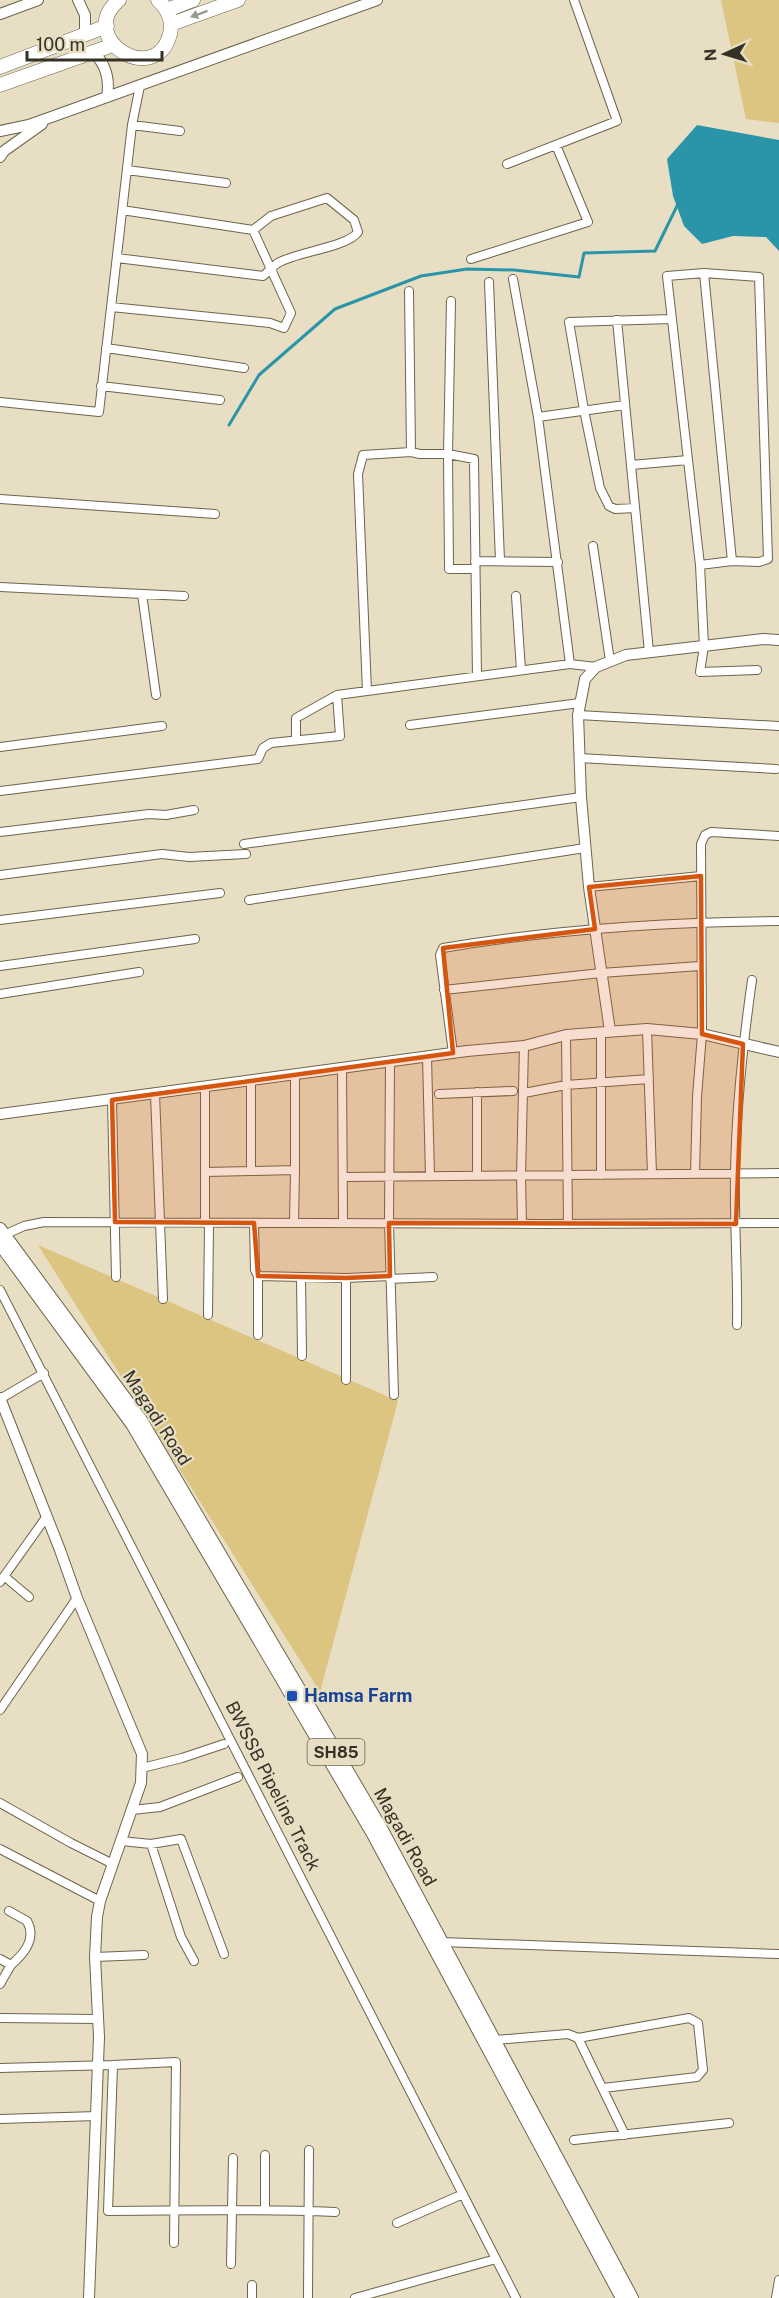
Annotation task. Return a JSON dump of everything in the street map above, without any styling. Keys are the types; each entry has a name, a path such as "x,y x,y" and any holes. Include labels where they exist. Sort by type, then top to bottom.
{"highway":[{"path":"119,0 108,15 106,26 108,36 119,52 131,57 151,56 166,43 171,24 163,5 193,0"},
{"path":"171,24 238,0"},
{"path":"0,67 106,26"},
{"path":"0,85 113,45"}],"main road":[{"name":"Magadi Road","path":"1,1236 141,1420 376,1821 632,2298"},
{"name":"Magadi Road","path":"1,1236 138,1434 373,1834 622,2298"}],"street":[{"path":"0,14 18,3 38,0"},
{"path":"78,0 85,15 85,34"},
{"path":"0,131 29,125 377,0"},
{"path":"507,164 617,122 574,0"},
{"path":"93,52 102,62 107,74 107,97"},
{"path":"0,402 99,412 132,125 140,86"},
{"path":"0,157 4,151 56,114"},
{"path":"132,125 180,131"},
{"path":"471,259 588,222 556,145"},
{"path":"127,170 226,183"},
{"path":"117,258 263,276 279,263 331,245 347,242 357,235 358,226 347,213 327,198 271,216 254,230 122,210"},
{"path":"111,307 270,323 284,328 291,313 254,230"},
{"path":"704,273 732,561"},
{"path":"699,565 732,561 759,562 768,559 759,277 704,273 667,276 699,565 704,646 700,672 757,670"},
{"path":"513,279 538,417 570,664"},
{"path":"489,282 500,561"},
{"path":"409,291 411,452"},
{"path":"451,301 448,454 449,569 500,561 558,562"},
{"path":"635,508 615,509 609,506 600,488 569,322 672,319"},
{"path":"617,320 648,652"},
{"path":"106,348 244,368"},
{"path":"101,386 220,400"},
{"path":"538,417 625,405"},
{"path":"367,691 358,474 363,455 411,452 448,454 474,459 477,676"},
{"path":"631,465 688,460"},
{"path":"0,499 215,514"},
{"path":"593,546 610,662"},
{"path":"0,587 184,596"},
{"path":"142,594 156,695"},
{"path":"516,596 521,670"},
{"path":"296,740 296,718 337,695 570,664 596,667 626,655 648,652 763,639 779,640"},
{"path":"596,667 585,679 578,715 585,848 606,1031 600,1084 601,1175"},
{"path":"0,791 258,759 263,748 271,743 340,736 337,695"},
{"path":"411,725 580,703"},
{"path":"578,715 779,726"},
{"path":"0,747 162,726"},
{"path":"579,758 776,769"},
{"path":"244,844 581,797"},
{"path":"0,832 148,814 166,815 194,810"},
{"path":"695,1174 697,1097 702,1034 701,844 705,835 711,832 779,836"},
{"path":"249,900 585,848"},
{"path":"0,875 162,854 189,857 246,854"},
{"path":"589,887 701,876"},
{"path":"0,920 220,893"},
{"path":"453,1053 440,955 443,948 537,934 595,929 701,922 779,921"},
{"path":"0,966 195,939"},
{"path":"444,990 601,973 700,966"},
{"path":"0,994 139,972"},
{"path":"737,1324 735,1174 738,1095 742,1044 752,980"},
{"path":"647,1029 652,1174"},
{"path":"0,1114 453,1053 524,1046 566,1035 606,1031 647,1029 702,1034 779,1052"},
{"path":"566,1035 568,1224"},
{"path":"522,1224 524,1046"},
{"path":"427,1057 430,1176"},
{"path":"390,1062 389,1223 394,1395"},
{"path":"342,1068 343,1223"},
{"path":"294,1223 295,1075"},
{"path":"524,1093 566,1085 649,1079"},
{"path":"250,1081 252,1171"},
{"path":"205,1087 208,1316"},
{"path":"439,1094 513,1090"},
{"path":"477,1092 477,1175"},
{"path":"155,1094 162,1222 163,1299"},
{"path":"112,1100 116,1277"},
{"path":"205,1172 295,1170"},
{"path":"343,1177 779,1173"},
{"path":"1,1236 24,1226 44,1222 779,1223"},
{"path":"254,1223 255,1270 258,1276 258,1335"},
{"path":"258,1276 433,1277"},
{"path":"301,1277 302,1356"},
{"path":"346,1278 346,1380"},
{"name":"BWSSB Pipeline Track","path":"0,1290 516,2298"},
{"path":"44,1373 0,1398 47,1516 76,1598 142,1754 141,1783 100,1901 97,1917 95,1957 99,2067 89,2298"},
{"path":"29,1597 2,1579 47,1516"},
{"path":"0,1710 76,1598"},
{"path":"142,1768 224,1744"},
{"path":"132,1810 168,1805 238,1777"},
{"path":"0,1803 113,1864"},
{"path":"121,1840 151,1844 181,1839 224,1954"},
{"path":"151,1844 181,1937 195,1961"},
{"path":"0,1849 100,1901"},
{"path":"0,1984 11,1965 26,1949 31,1933 27,1922 9,1911"},
{"path":"442,1942 779,1954"},
{"path":"95,1957 144,1955"},
{"path":"0,1959 11,1965"},
{"path":"495,2040 568,2034 579,2038 689,2018 698,2023 703,2070 697,2077 603,2088"},
{"path":"0,2019 97,2019"},
{"path":"579,2038 625,2135"},
{"path":"0,2068 99,2067 176,2062 174,2243"},
{"path":"113,2065 108,2211 334,2211"},
{"path":"0,2119 97,2116"},
{"path":"574,2140 729,2122"},
{"path":"308,2298 309,2150"},
{"path":"265,2155 265,2210"},
{"path":"231,2264 233,2158"},
{"path":"397,2223 464,2194"},
{"path":"355,2298 496,2259"},
{"path":"776,2298 779,2280"},
{"path":"252,2285 252,2298"}],"highlighted area":[{"path":"701,876 702,1034 743,1044 736,1224 389,1223 390,1276 346,1278 258,1276 254,1223 115,1222 112,1100 453,1053 443,948 595,929 589,887"}],"shaded area":[{"path":"721,0 779,0 779,123 746,119"},
{"path":"38,1245 398,1401 320,1692"}],"water":[{"path":"697,125 779,140 779,251 766,237 733,236 702,244 684,226 673,196 667,159"}],"waterway":[{"path":"229,425 259,375 335,309 421,276 467,269 514,270 579,277 584,253 655,251 678,204"}],"place":[{"name":"Hamsa Farm","path":"292,1696"}]}
